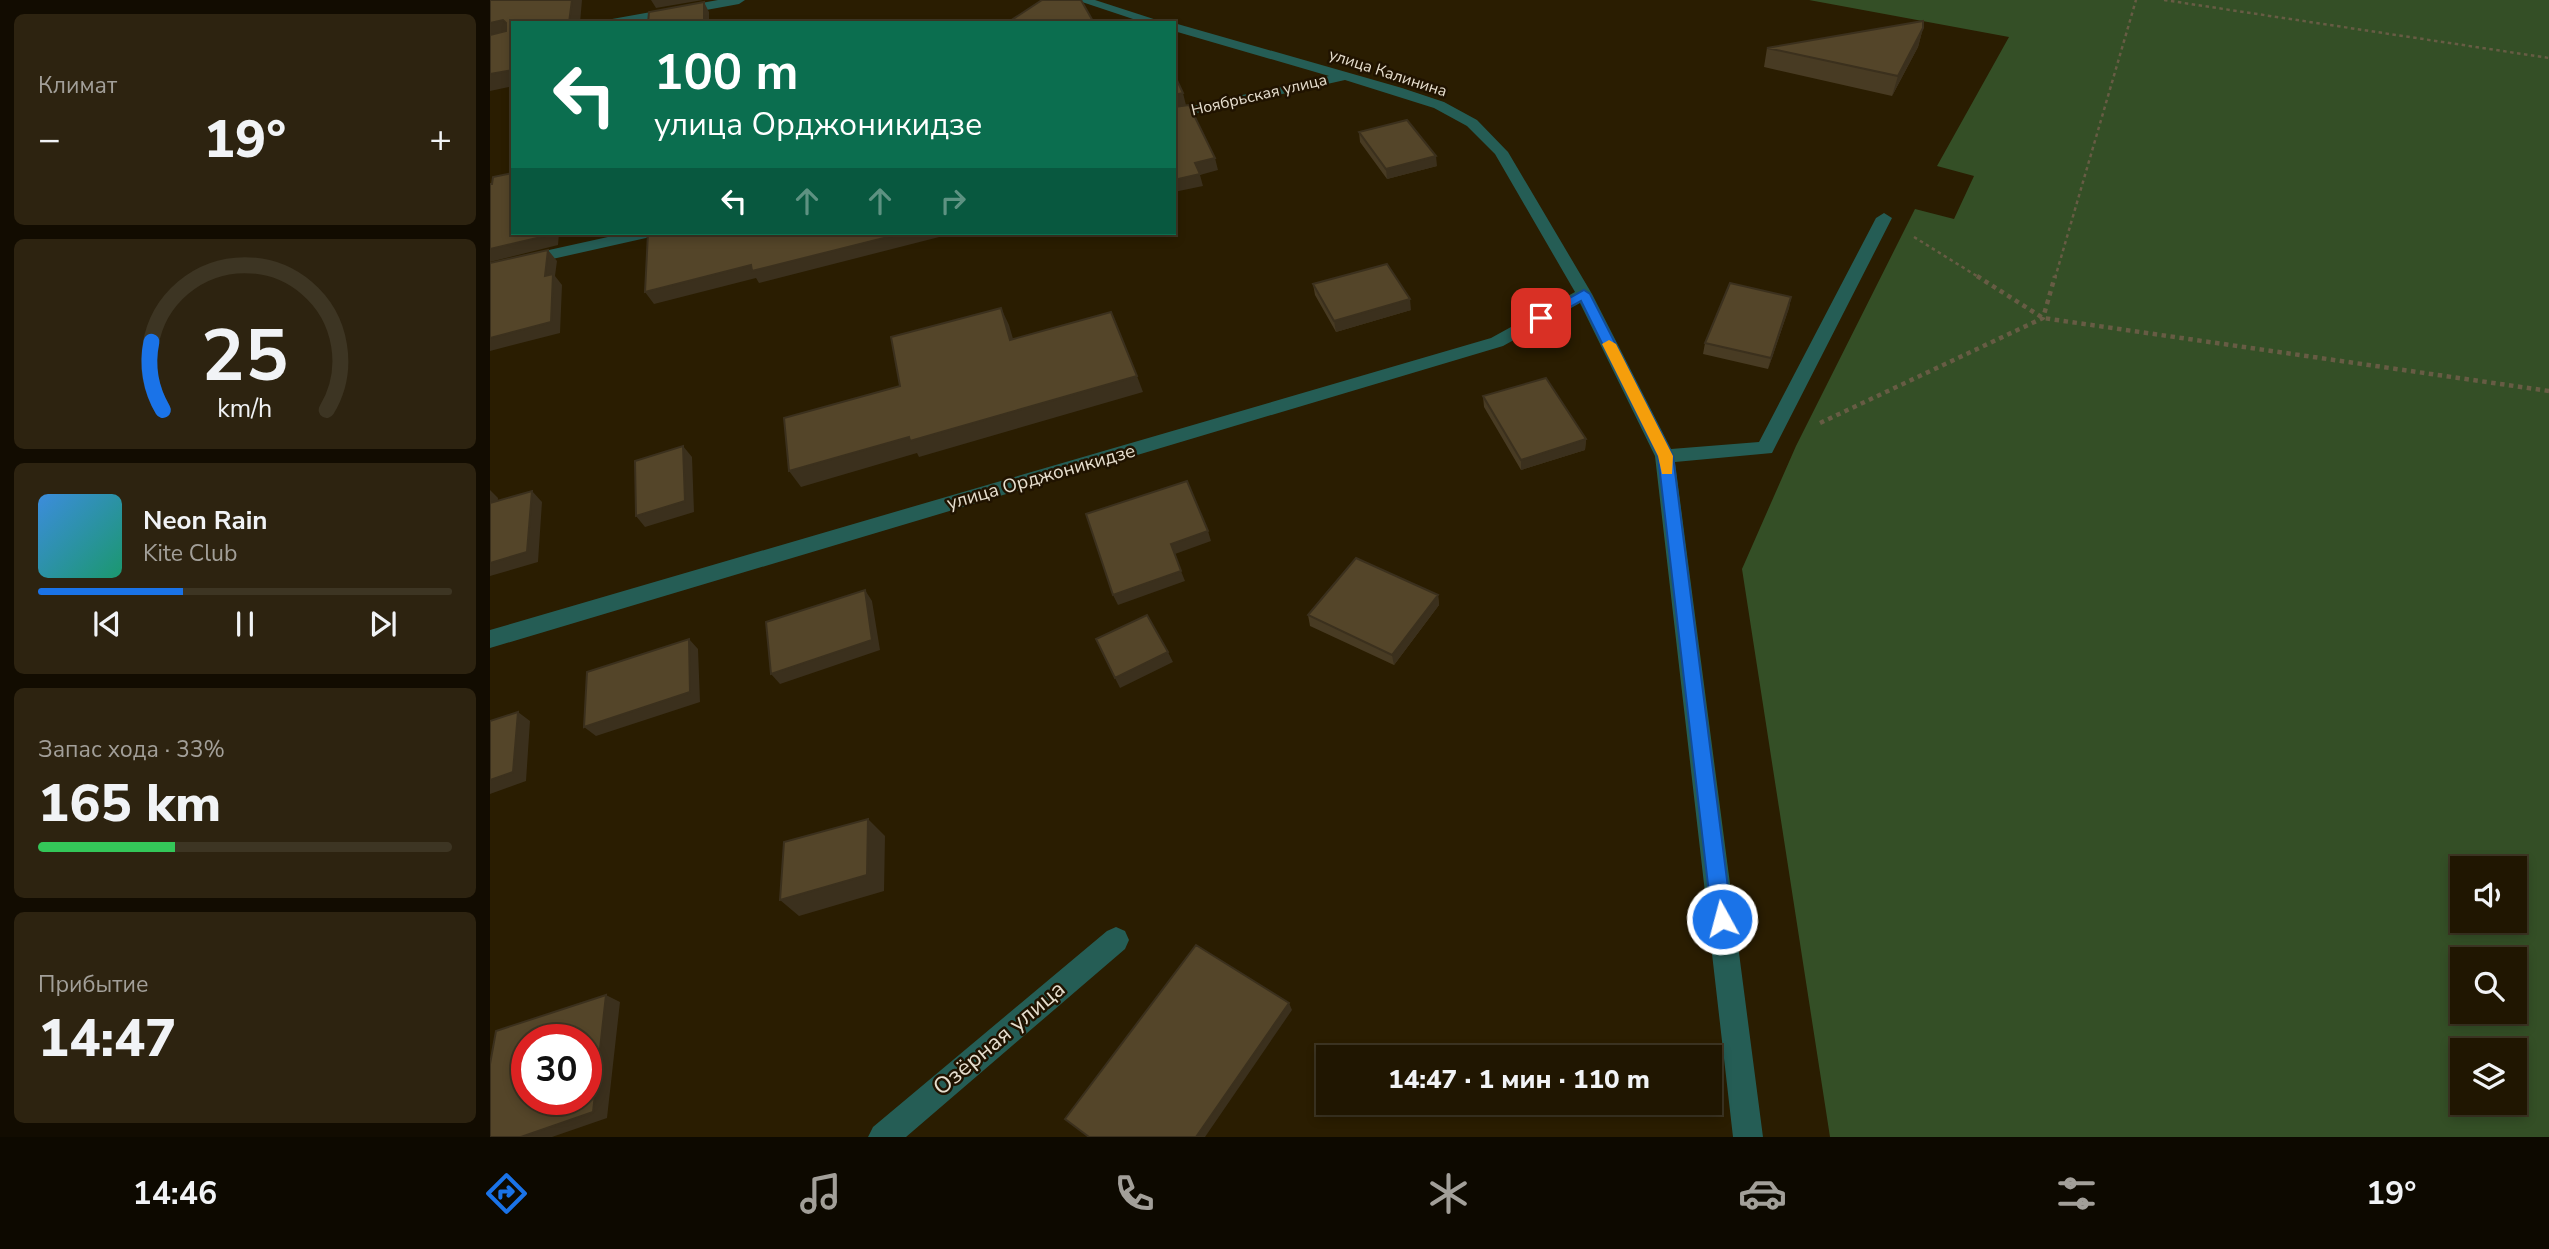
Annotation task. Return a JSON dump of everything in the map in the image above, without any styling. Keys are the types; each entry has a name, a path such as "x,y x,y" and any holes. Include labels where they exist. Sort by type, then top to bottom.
{"street":[{"path":"623,21 739,0"},
{"path":"1082,0 1153,21"},
{"name":"улица Калинина","path":"1176,28 1439,105 1472,123 1501,152 1584,294 1665,456 1748,1137"},
{"name":"Ноябрьская улица","path":"1176,114 1344,76"},
{"path":"1665,456 1765,449 1884,218"},
{"path":"490,268 637,235"},
{"name":"улица Орджоникидзе","path":"490,639 1497,342 1584,294"},
{"name":"Озёрная улица","path":"883,1137 1116,940"}],"path":[{"path":"1765,449 2043,318 2136,0"},
{"path":"2164,0 2549,58"},
{"path":"1884,218 2043,318 2549,391"}],"green space":[{"path":"1809,0 2549,0 2549,1137 1830,1137 1742,569 1796,446 1915,209 1954,219 1974,176 1937,166 2009,37"}],"building":[{"path":"490,0 572,0 569,21 511,21 511,70 490,74 490,35 506,31 506,23 503,20 490,23"},
{"path":"1042,0 1081,0 1093,21 1010,21"},
{"path":"704,2 704,21 648,21 649,12"},
{"path":"1923,21 1923,28 1898,76 1767,48"},
{"path":"1176,78 1183,93 1176,95"},
{"path":"1189,105 1215,158 1195,163 1200,174 1176,180 1176,107"},
{"path":"1407,120 1436,156 1386,169 1359,132"},
{"path":"511,173 511,235 550,235 490,249 490,184 493,177"},
{"path":"648,235 896,235 752,271 751,265 645,292"},
{"path":"548,250 545,276 553,274 551,322 490,338 490,263"},
{"path":"1387,264 1410,299 1334,321 1313,284"},
{"path":"1730,283 1791,297 1771,358 1705,343"},
{"path":"1001,308 1010,340 1111,312 1137,376 910,441 909,437 789,471 784,418 900,386 891,337"},
{"path":"1546,378 1586,439 1521,460 1483,396"},
{"path":"683,446 685,501 636,516 635,461"},
{"path":"1187,481 1208,531 1171,544 1181,571 1113,595 1086,514"},
{"path":"532,491 527,552 490,563 490,503"},
{"path":"1356,558 1438,595 1392,655 1308,615"},
{"path":"865,590 872,640 771,674 766,622"},
{"path":"1147,615 1168,652 1115,678 1096,639"},
{"path":"689,639 690,692 584,727 587,672"},
{"path":"518,712 513,772 490,780 490,721"},
{"path":"868,819 867,875 780,900 784,842"},
{"path":"1196,945 1289,1003 1196,1137 1089,1137 1065,1119"},
{"path":"606,995 602,1031 602,1024 517,1024"},
{"path":"511,1026 511,1115 584,1115 521,1137 490,1137 490,1064 496,1031"}],"slow traffic":[{"path":"1609,344 1665,456 1667,470"}],"route":[{"path":"1541,318 1584,294 1665,456 1722,919"}]}
